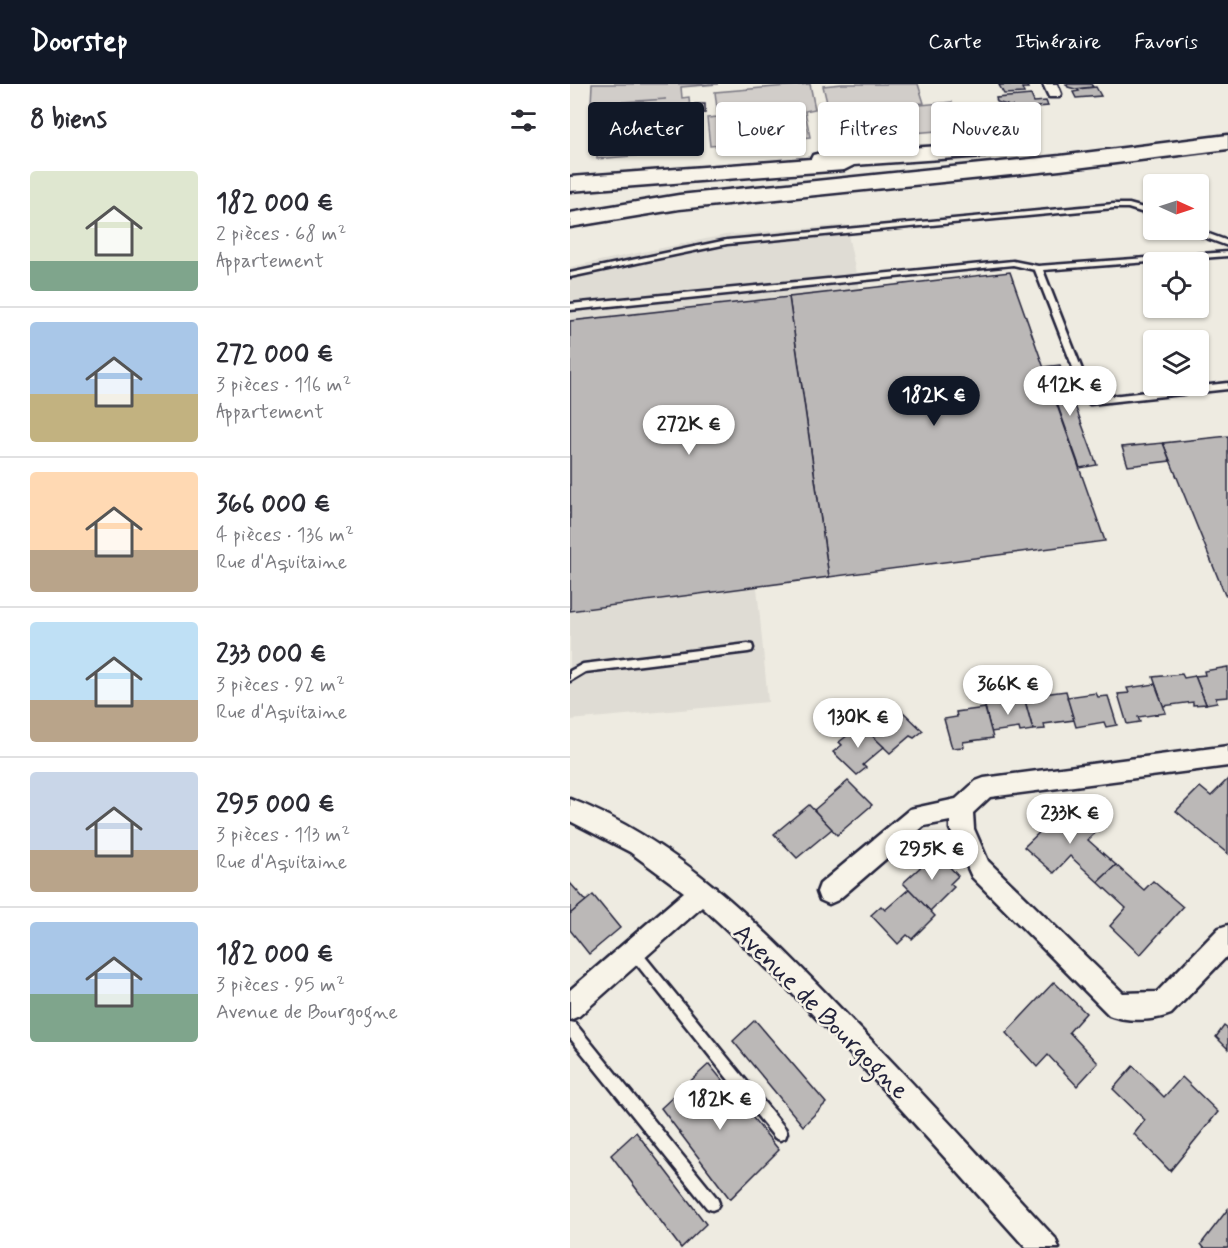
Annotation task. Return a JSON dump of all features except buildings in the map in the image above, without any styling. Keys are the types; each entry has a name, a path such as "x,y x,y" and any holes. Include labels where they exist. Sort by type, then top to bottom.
{"highway":[{"path":"1041,146 1228,127"},
{"path":"570,199 845,177 1228,141"},
{"path":"570,220 679,202 1060,163 1228,141"},
{"path":"570,170 689,167 931,153"},
{"path":"570,184 931,155"}],"street":[{"path":"829,892 918,816 962,809 984,788 1228,756"},
{"path":"962,809 962,829 980,869 1118,1006 1162,1005 1228,937"},
{"name":"Avenue de Bourgogne","path":"570,810 594,819 661,860 702,892 768,952 876,1062 1045,1248"},
{"path":"570,1007 702,892"}],"lane":[{"path":"570,274 727,242 1114,206 1129,206 1143,210"},
{"path":"1209,236 1228,244"},
{"path":"570,307 1013,263 1038,268 1228,254"},
{"path":"1038,268 1090,401 1228,386"},
{"path":"570,678 583,668 747,648"},
{"path":"633,952 780,1133"},
{"path":"570,1028 712,1203"}],"shaded area":[{"path":"592,84 718,84 681,87 682,98 689,97 689,102 628,102 666,99 591,102"},
{"path":"810,84 815,109 806,111 806,102 716,102 715,92"},
{"path":"918,84 924,103 827,102 823,86"},
{"path":"931,104 931,131 919,132 919,105"},
{"path":"806,116 810,137 806,137"},
{"path":"716,117 716,145 710,146 707,118"},
{"path":"597,156 631,156 597,159"},
{"path":"846,225 917,566 757,587 768,702 570,720 570,267 725,235"}]}
